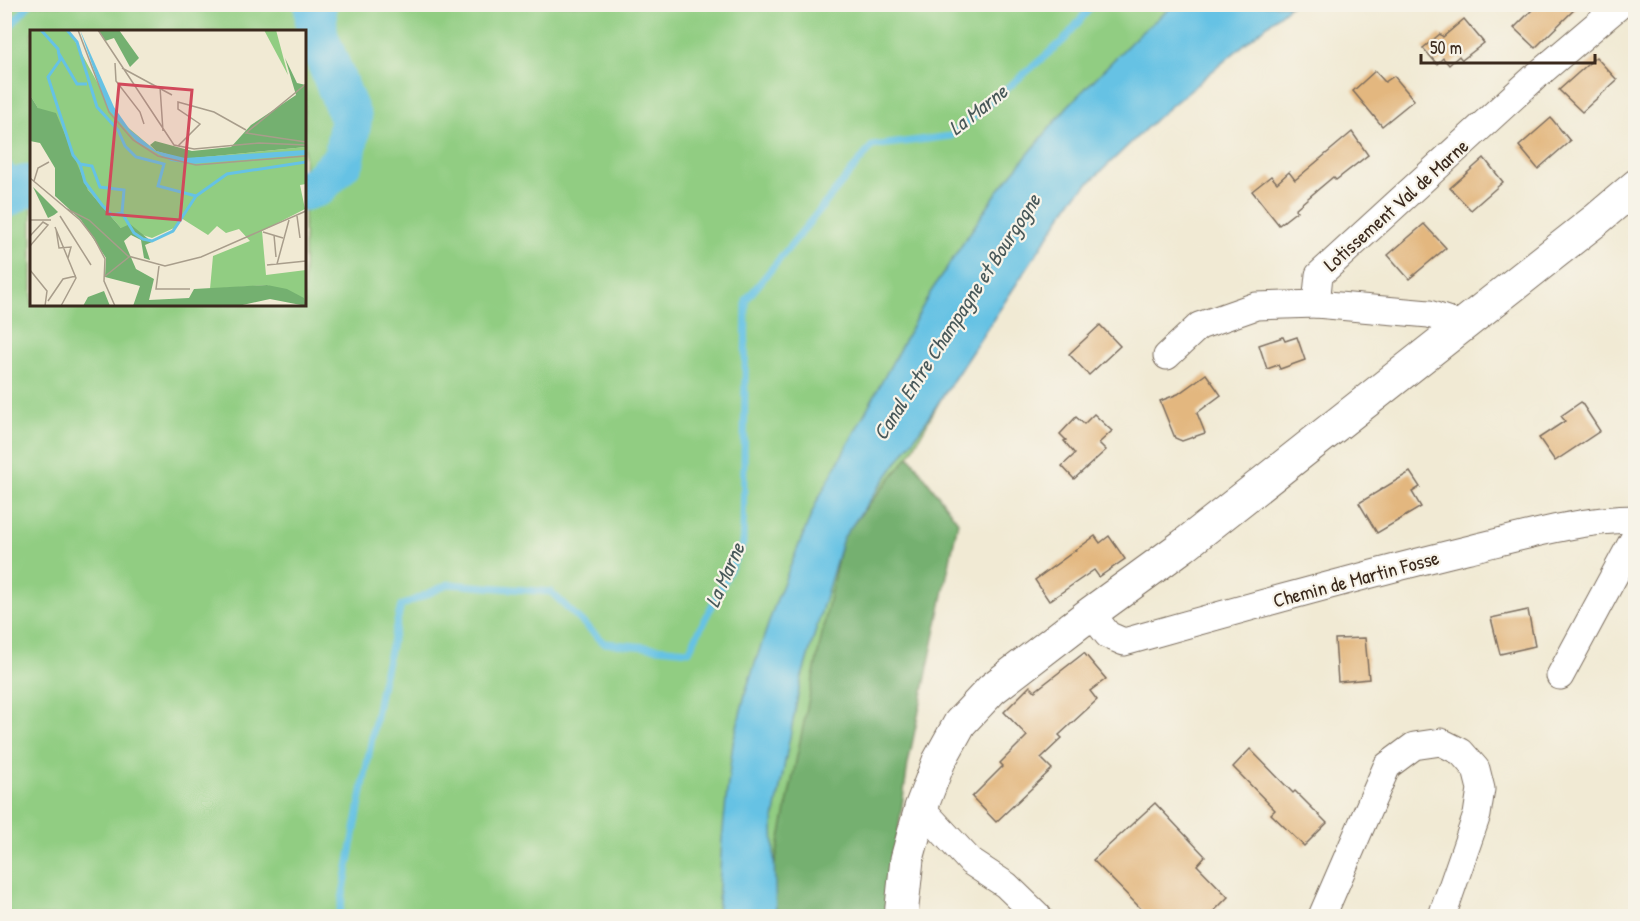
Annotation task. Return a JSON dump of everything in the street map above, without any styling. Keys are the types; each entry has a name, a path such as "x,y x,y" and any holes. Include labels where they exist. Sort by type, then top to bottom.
{"street":[{"name":"Lotissement Val de Marne","path":"1316,304 1319,275 1535,77 1621,4"},
{"path":"901,916 907,859 921,808 939,761 960,723 992,689 1183,546 1596,220 1635,186"},
{"path":"1167,356 1199,326 1256,306 1316,304 1429,314 1447,320 1455,330"},
{"name":"Chemin de Martin Fosse","path":"1091,613 1108,635 1124,642 1424,560 1535,533 1614,519 1635,519"},
{"path":"1560,676 1635,535"},
{"path":"1322,916 1387,766 1414,746 1441,742 1461,752 1476,769 1481,789 1477,815 1442,916"},
{"path":"921,808 971,862 1006,885 1038,916"}],"green space":[{"path":"11,5 1255,5 1141,110 1002,289 909,456 842,537 770,916 14,916 5,911 4,12"},
{"path":"909,456 958,522 908,764 886,916 770,916 767,902 842,537"}],"water":[{"name":"Canal Entre Champagne et Bourgogne","path":"1174,5 1291,5 1159,116 1073,198 925,423 843,538 801,680 773,824 776,916 717,916 722,839 733,743 746,690 775,604 816,503 930,293 997,192 1067,107 1138,35"}],"building":[{"path":"1538,4 1580,4 1535,48 1514,28"},
{"path":"1464,19 1484,43 1462,60 1459,56 1449,65 1443,58 1437,64 1423,48 1440,34 1443,37"},
{"path":"1596,57 1617,80 1582,112 1559,90"},
{"path":"1375,71 1385,82 1394,76 1414,100 1382,126 1353,91"},
{"path":"1551,118 1570,141 1538,169 1519,146"},
{"path":"1352,132 1368,155 1336,180 1333,177 1279,225 1252,191 1271,176 1277,183 1289,172 1295,180"},
{"path":"1484,158 1503,182 1471,210 1450,188"},
{"path":"1424,224 1446,248 1409,279 1388,255"},
{"path":"1100,325 1120,346 1089,375 1069,354"},
{"path":"1283,337 1285,341 1297,337 1305,360 1280,369 1278,365 1267,369 1259,345"},
{"path":"1206,374 1221,395 1197,413 1205,433 1182,441 1175,438 1160,401 1178,394"},
{"path":"1581,402 1600,431 1555,461 1539,438 1565,421 1561,416"},
{"path":"1094,414 1112,431 1099,443 1106,450 1074,479 1062,466 1075,454 1060,434 1076,417 1084,424"},
{"path":"1410,472 1420,487 1412,492 1421,507 1377,533 1359,503"},
{"path":"1095,536 1100,543 1109,536 1125,559 1099,577 1094,570 1049,601 1035,580"},
{"path":"1528,610 1535,646 1500,654 1491,618"},
{"path":"1365,638 1369,679 1338,682 1335,639"},
{"path":"1084,653 1106,679 1090,691 1097,700 1059,735 1062,738 1041,758 1052,769 996,822 972,797 1003,766 1000,763 1027,736 1004,712 1030,686 1035,691"},
{"path":"1250,749 1293,793 1295,791 1327,823 1304,846 1271,814 1275,810 1233,767"},
{"path":"1155,803 1205,856 1197,865 1228,897 1209,916 1148,916 1093,860"}],"waterway":[{"path":"4,33 30,4"},
{"name":"La Marne","path":"306,189 317,186 344,159 351,119 317,36 315,4"},
{"name":"La Marne","path":"339,916 382,683 401,606 449,584 551,592 604,643 689,651 743,544 746,300 872,146 951,136 1064,40 1093,4"},
{"path":"4,160 25,186"},
{"name":"La Marne","path":"4,198 25,186 30,186"}]}
